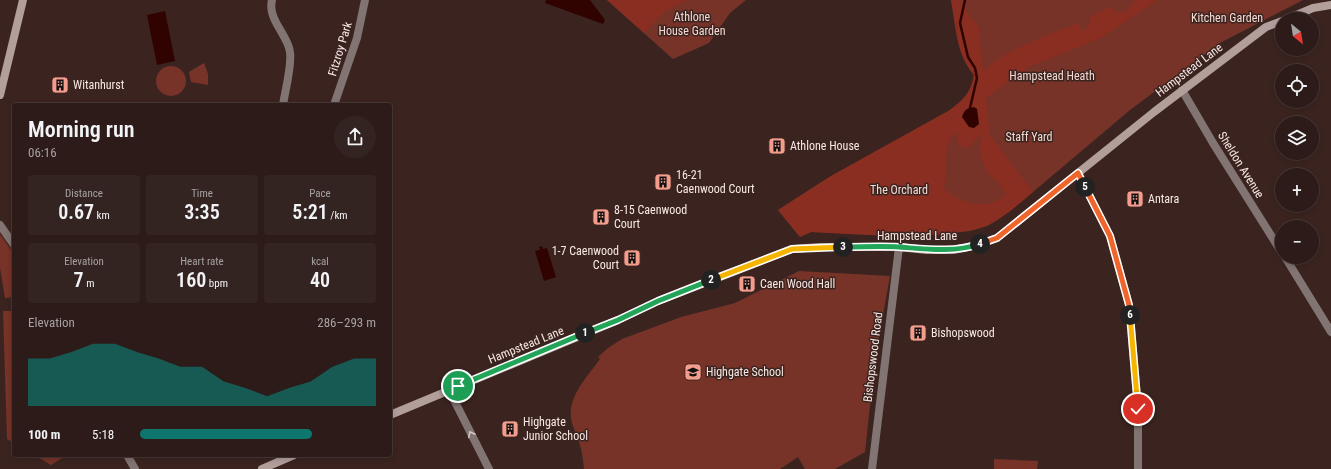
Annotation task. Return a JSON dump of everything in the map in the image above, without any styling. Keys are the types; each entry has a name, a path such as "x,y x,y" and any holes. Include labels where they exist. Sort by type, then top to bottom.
{"main road":[{"path":"0,95 23,0"},
{"path":"1303,12 1331,4"},
{"name":"Hampstead Lane","path":"392,414 470,380 618,320 658,301 792,249 821,247 899,247 927,250 953,250 977,245 997,238 1182,90 1266,27 1275,24"},
{"path":"262,469 289,457"}],"street":[{"path":"272,0 271,4 273,16 290,51 283,103"},
{"name":"Fitzroy Park","path":"335,103 358,38 366,0"},
{"name":"Sheldon Avenue","path":"1182,90 1213,143 1275,242"},
{"path":"1078,173 1110,236 1129,305 1137,402 1138,469"},
{"path":"0,225 12,242"},
{"name":"Bishopswood Road","path":"872,469 899,247"},
{"path":"1289,264 1331,332"},
{"path":"449,390 489,469"},
{"path":"129,457 134,469"}],"green space":[{"name":"Athlone House Garden","path":"607,0 746,0 730,13 709,43 673,59"},
{"path":"607,0 686,0 664,12 644,33"},
{"name":"Hampstead Heath","path":"951,0 1303,0 1280,12 1275,12 1275,15 1220,43 1130,110 1009,212 988,225 970,231 943,234 908,236 811,232 800,237 778,210 831,176 950,110 963,99 971,87 974,75 968,67 960,49"},
{"name":"The Orchard","path":"951,0 959,0 979,28 984,71 1003,56 1041,37 1078,23 1082,31 1088,27 1091,16 1110,7 1118,13 1127,11 1135,0 1158,0 1101,38 1026,68 1025,82 1011,79 986,98 990,135 1033,192 1001,218 981,228 936,235 882,236 811,232 800,237 778,210 831,176 950,110 969,91 974,75 968,67 960,49","holes":["954,133 956,134 958,142 964,148 971,146 981,134 980,151 985,167 1002,187 1006,195 992,203 979,204 966,202 959,199 944,188 948,145"]},
{"path":"204,63 208,74 208,85 191,82 189,72"},
{"path":"171,66 182,70 186,81 182,92 171,96 160,92 156,81 160,70"},
{"path":"0,234 12,251 12,297 5,298 0,268"},
{"name":"Highgate School","path":"799,271 890,276 875,359 865,452 835,469 805,469 798,457 780,469 584,469 581,448 571,418 571,410 576,394 600,359 598,357 622,339 681,317 735,303"},
{"path":"3,311 12,311 12,442 7,439"},
{"path":"37,457 64,457 51,465"},
{"path":"994,459 1038,461 1037,469 994,469"}],"shaded area":[{"path":"546,0 590,0 605,20 603,24 545,3"},
{"path":"165,11 175,61 157,65 147,15"},
{"path":"974,107 977,109 979,124 974,128 969,127 962,117 966,110"},
{"path":"542,246 543,249 547,248 556,277 544,281 535,251 540,250 539,247"}],"waterway":[{"path":"965,0 960,23 968,57 975,68 977,78 970,108"}],"place":[{"name":"Witanhurst","path":"60,85"},
{"name":"Athlone House","path":"777,146"},
{"name":"16-21 Caenwood Court","path":"663,182"},
{"name":"Antara","path":"1135,199"},
{"name":"8-15 Caenwood Court","path":"601,217"},
{"name":"1-7 Caenwood Court","path":"632,258"},
{"name":"Caen Wood Hall","path":"747,284"},
{"name":"Bishopswood","path":"918,333"},
{"name":"Highgate School","path":"693,372"},
{"name":"Highgate Junior School","path":"510,429"}],"route":[{"path":"458,386 618,320 658,301 792,249 821,247 899,247 927,250 953,250 977,245 997,238 1078,173 1110,236 1129,305 1138,409"}],"park label":[{"name":"Kitchen Garden","path":"1227,18"},
{"name":"Staff Yard","path":"1029,137"}]}
